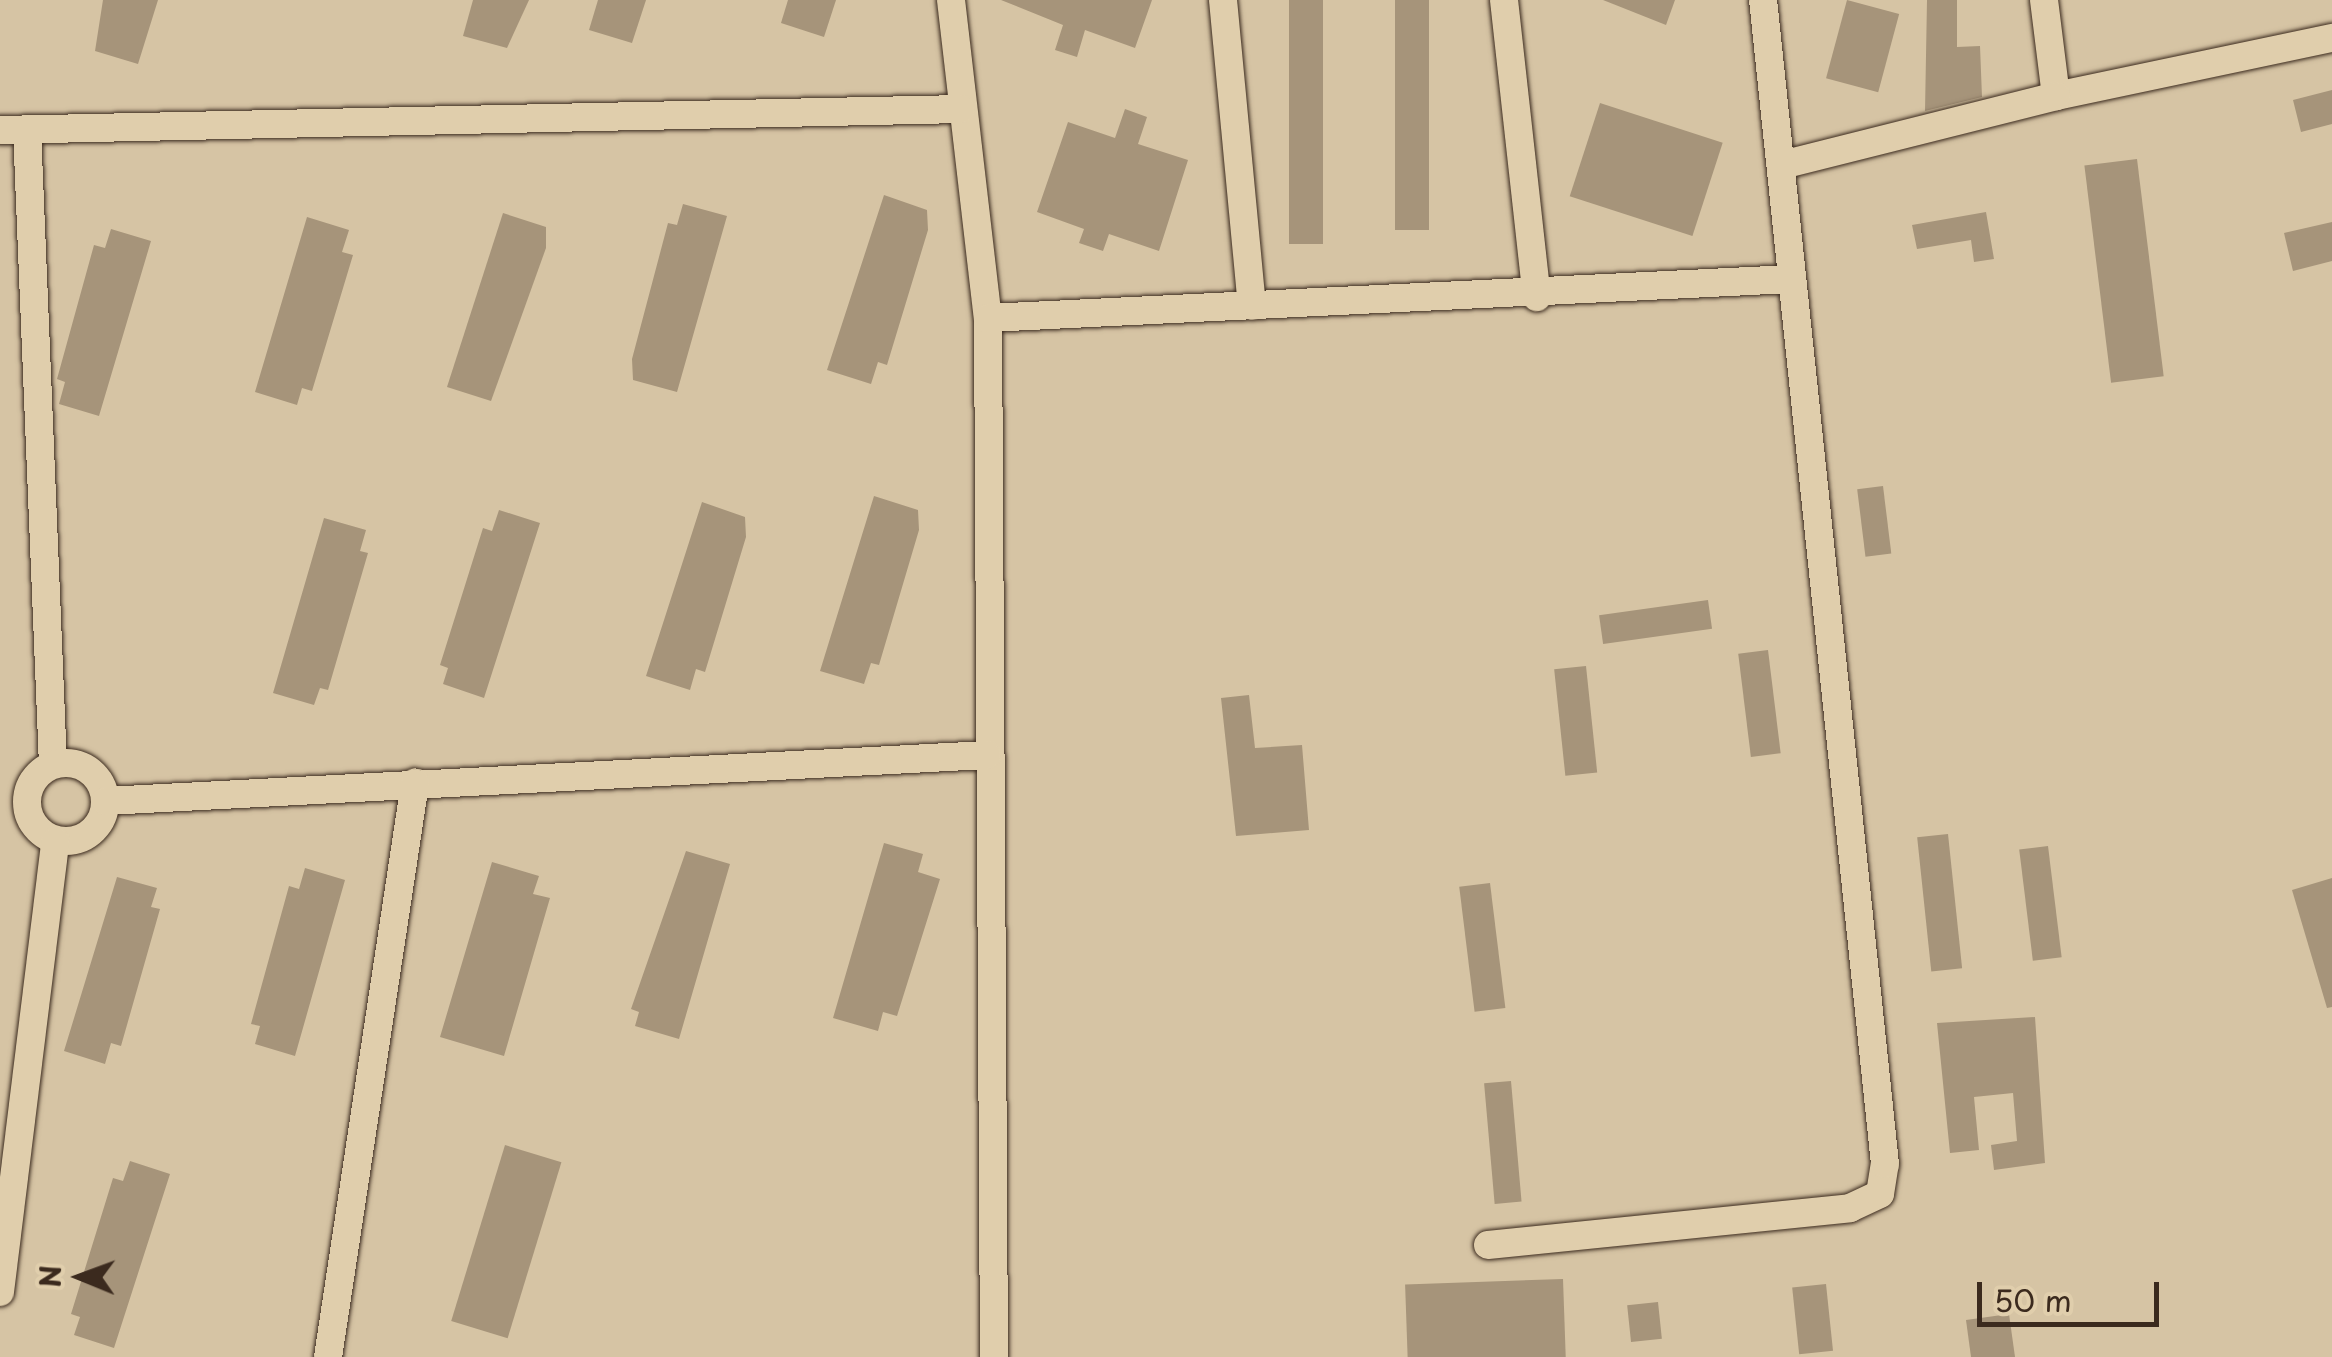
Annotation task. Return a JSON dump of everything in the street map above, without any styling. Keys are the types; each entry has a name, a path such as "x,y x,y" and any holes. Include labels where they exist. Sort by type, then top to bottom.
{"street":[{"path":"951,0 988,318 987,755 994,1357"},
{"path":"1223,0 1252,306"},
{"path":"1504,0 1537,297"},
{"path":"1488,1245 1850,1208 1880,1194 1885,1164 1763,0"},
{"path":"2044,0 2056,96"},
{"path":"1782,164 2056,96 2332,38"},
{"path":"53,764 14,130 961,109"},
{"path":"988,318 1537,297 1792,280"},
{"path":"106,801 987,755"},
{"path":"53,764 78,764 98,778 106,801 90,832 55,841 34,827 26,804 33,780 53,764"},
{"path":"328,1357 414,783"},
{"path":"0,1292 55,841"}],"building":[{"path":"103,0 158,0 138,64 95,51"},
{"path":"473,0 529,0 507,48 463,36"},
{"path":"598,0 646,0 632,43 589,30"},
{"path":"788,0 836,0 824,37 781,23"},
{"path":"1001,0 1152,0 1135,48 1085,30 1077,57 1055,50 1063,25"},
{"path":"1289,0 1323,0 1323,244 1289,244"},
{"path":"1395,0 1429,0 1429,230 1395,230"},
{"path":"1603,0 1675,0 1666,25"},
{"path":"1847,0 1899,14 1878,92 1826,78"},
{"path":"1927,0 1957,0 1957,47 1980,46 1982,97 1925,111"},
{"path":"2332,90 2332,124 2301,132 2293,100"},
{"path":"1600,103 1723,143 1692,236 1570,196"},
{"path":"1125,109 1147,117 1138,144 1188,160 1159,251 1109,234 1103,251 1079,243 1084,229 1037,212 1068,122 1115,138"},
{"path":"2137,159 2164,376 2111,383 2084,165"},
{"path":"884,195 927,210 928,230 887,365 878,362 871,384 827,370"},
{"path":"683,204 727,216 677,392 633,380 632,359 668,223 677,225"},
{"path":"1986,212 1994,259 1974,262 1971,240 1917,249 1912,225"},
{"path":"503,213 546,227 546,248 491,401 447,387"},
{"path":"307,217 349,230 342,252 353,255 312,391 302,388 297,405 255,392"},
{"path":"2332,222 2332,261 2293,271 2284,233"},
{"path":"111,229 151,241 99,416 59,404 65,382 57,379 94,245 105,248"},
{"path":"1883,486 1891,553 1865,557 1857,489"},
{"path":"874,496 918,510 919,530 879,665 871,663 864,684 820,671"},
{"path":"702,502 745,517 746,537 705,672 696,669 690,690 646,676"},
{"path":"499,510 540,523 484,698 443,684 448,668 440,665 483,528 492,531"},
{"path":"324,518 366,530 360,551 368,553 328,690 320,688 314,705 273,693"},
{"path":"1708,600 1712,629 1603,644 1599,615"},
{"path":"1768,650 1781,753 1751,757 1738,654"},
{"path":"1586,666 1597,772 1565,776 1554,669"},
{"path":"1249,695 1255,748 1302,745 1309,830 1236,836 1221,698"},
{"path":"1948,834 1962,968 1931,972 1917,837"},
{"path":"884,843 923,854 918,872 940,879 897,1016 883,1012 878,1031 833,1018"},
{"path":"2048,846 2062,957 2033,961 2019,850"},
{"path":"686,851 730,864 679,1039 635,1026 639,1012 631,1009"},
{"path":"492,862 539,876 533,894 550,898 504,1056 440,1037"},
{"path":"305,868 345,880 295,1056 255,1044 260,1026 251,1024 289,886 299,889"},
{"path":"117,877 157,888 151,907 160,909 121,1046 111,1043 105,1064 64,1051"},
{"path":"2332,878 2332,1007 2327,1008 2292,890"},
{"path":"1490,883 1505,1008 1475,1012 1459,887"},
{"path":"2035,1017 2045,1163 1994,1170 1991,1145 2017,1141 2013,1093 1974,1097 1979,1150 1950,1153 1937,1023"},
{"path":"1511,1081 1522,1202 1495,1204 1484,1083"},
{"path":"505,1145 561,1162 508,1338 451,1321"},
{"path":"130,1161 170,1174 114,1348 74,1335 80,1317 71,1314 113,1178 123,1181"},
{"path":"1563,1279 1566,1357 1408,1357 1405,1285"},
{"path":"1826,1284 1833,1351 1799,1354 1792,1288"},
{"path":"1658,1302 1662,1339 1631,1342 1627,1305"},
{"path":"2009,1314 2015,1357 1971,1357 1966,1320"}]}
